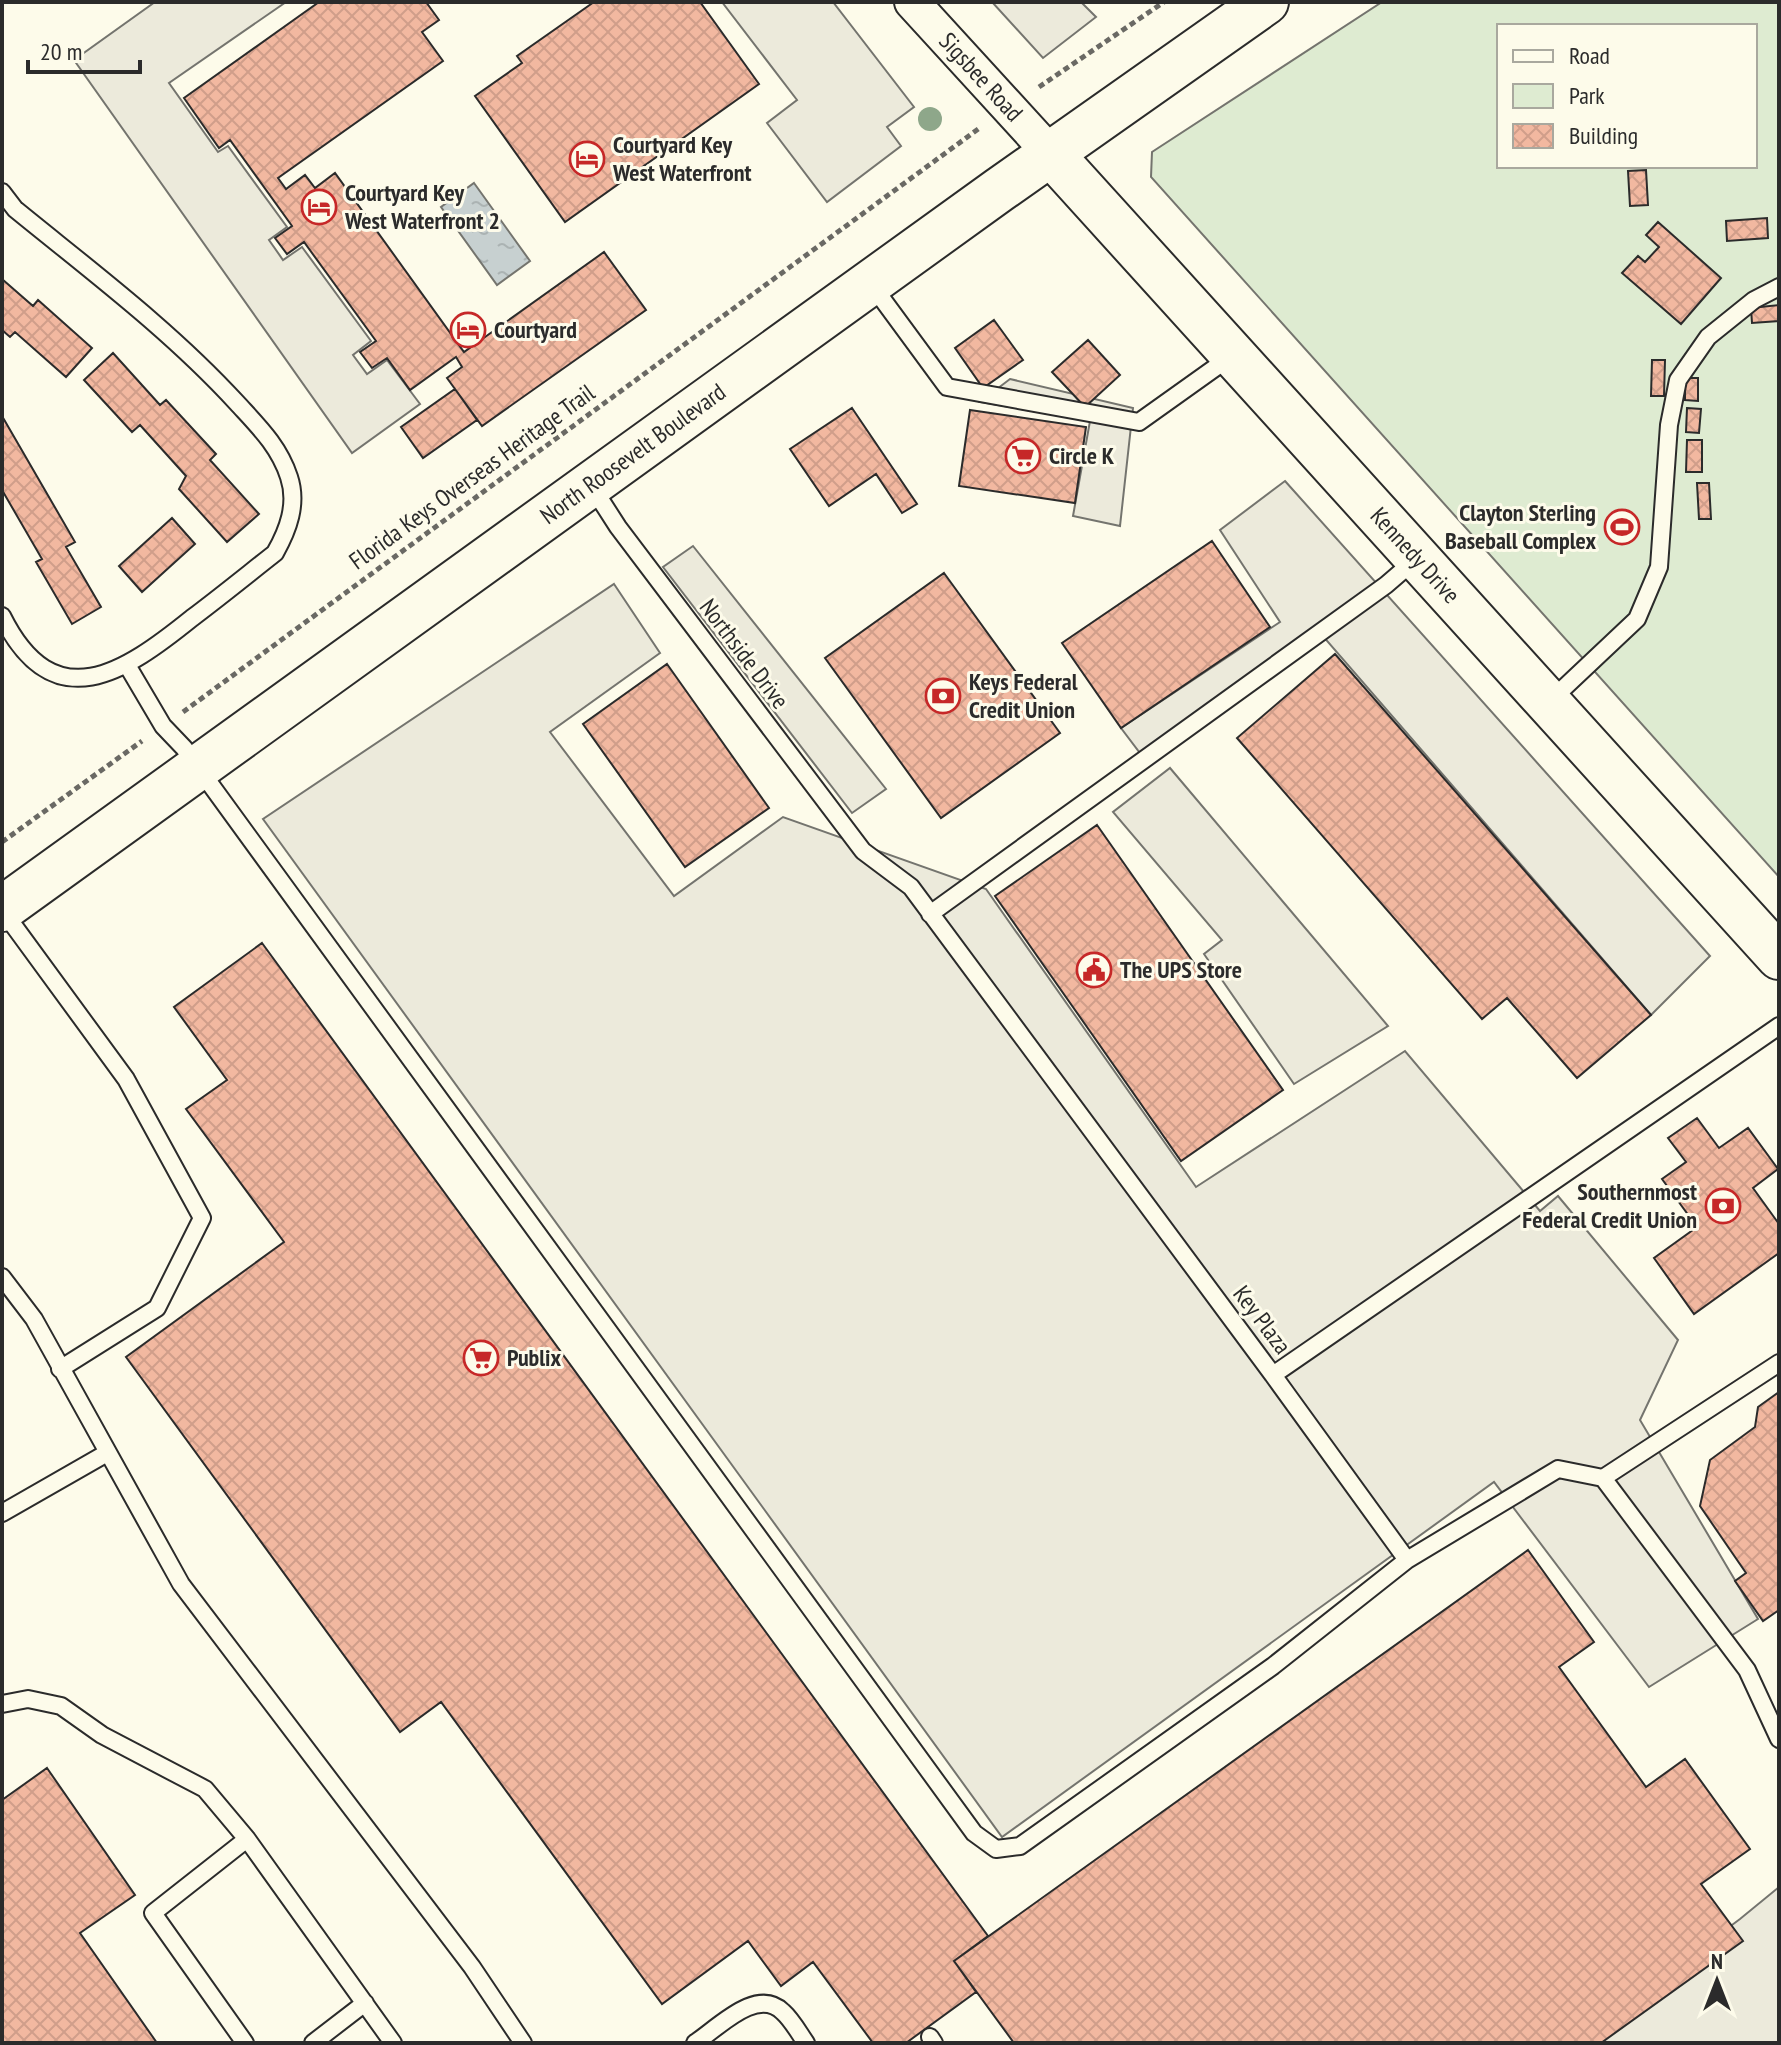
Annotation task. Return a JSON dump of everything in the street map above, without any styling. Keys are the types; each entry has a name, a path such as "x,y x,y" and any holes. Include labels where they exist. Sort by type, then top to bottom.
{"main road":[{"name":"North Roosevelt Boulevard","path":"2,910 196,766 1266,2"},
{"name":"Kennedy Drive","path":"1051,154 1779,957"}],"street":[{"name":"Sigsbee Road","path":"912,2 1051,154"}],"lane":[{"path":"2,192 15,209 190,352 275,445 290,480 292,513 287,533 275,553 159,645 111,673 88,678 62,677 33,660 10,634 2,616"},
{"path":"871,284 947,387 1139,422 1233,355"},
{"path":"1550,701 1637,619 1659,567 1669,425 1678,380 1708,337 1754,300 1779,287"},
{"name":"Northside Drive","path":"590,483 618,527 863,851"},
{"path":"930,914 1386,585 1419,557"},
{"path":"127,665 163,726 196,766 974,1833 996,1849 1020,1846 1273,1666 1407,1560 1558,1469 1603,1478 1747,1670 1779,1739"},
{"name":"Key Plaza","path":"863,851 911,887 1273,1375 1779,1026"},
{"path":"2,910 126,1079 202,1218 157,1308 60,1369"},
{"path":"2,1277 34,1319 181,1584 472,1967 523,2043"},
{"path":"1603,1478 1779,1363"},
{"path":"1273,1375 1407,1560"},
{"path":"2,1513 107,1453"},
{"path":"2,1704 28,1699 61,1706 102,1735 205,1789 247,1839 393,2043"},
{"path":"245,2043 153,1913 247,1839"},
{"path":"313,2043 365,2003"},
{"path":"695,2043 753,2003 769,2004 782,2011 806,2043"}],"path":[{"path":"1087,55 1164,2"},
{"name":"Florida Keys Overseas Heritage Trail","path":"2,842 962,140"}],"green space":[{"name":"Clayton Sterling Baseball Complex","path":"1382,2 1779,2 1779,877 1151,177 1152,152"}],"shaded area":[{"path":"155,2 286,2 169,83 218,152 228,146 287,227 269,240 283,260 302,247 371,341 353,355 367,374 387,360 420,404 352,453 74,60"},
{"path":"722,2 833,2 914,107 887,127 901,146 827,202 767,123 797,100"},
{"path":"992,2 1081,2 1096,17 1043,58"},
{"path":"1010,379 1133,408 1120,526 1073,516 1090,421 980,402"},
{"path":"1285,481 1710,956 1651,1015 1316,628 1143,757 1121,728 1280,622 1220,530"},
{"path":"693,546 886,789 852,813 663,567"},
{"path":"614,584 660,653 550,732 674,896 783,817 986,889 1196,1187 1405,1051 1540,1211 1558,1196 1678,1340 1640,1420 1758,1619 1649,1687 1494,1482 1002,1837 263,819"},
{"path":"1170,768 1388,1026 1294,1084 1204,954 1222,940 1113,812"},
{"path":"1779,1887 1779,2043 1574,2043 1740,1919"}],"water":[{"path":"474,183 530,261 497,285 441,207"}],"building":[{"name":"Courtyard Key West Waterfront 2","path":"319,2 426,2 439,20 422,32 443,61 278,178 286,189 305,175 315,188 335,173 464,352 604,252 646,310 482,426 447,378 462,367 456,357 410,390 387,358 372,368 360,352 376,341 304,242 287,254 275,238 292,226 230,140 219,148 184,98"},
{"name":"Courtyard Key West Waterfront","path":"594,2 700,2 759,84 565,222 475,96 522,63 517,56"},
{"path":"1646,170 1648,205 1630,206 1628,171"},
{"path":"1767,218 1768,238 1727,241 1726,221"},
{"path":"1658,222 1721,278 1681,324 1622,273 1638,256 1645,262 1659,247 1646,235"},
{"path":"2,279 33,306 38,300 92,348 66,377 15,332 10,337 2,330"},
{"path":"1779,305 1779,321 1752,323 1751,308"},
{"path":"994,320 1023,360 983,388 955,348"},
{"name":"Circle K","path":"1088,340 1120,375 1085,407 1052,372"},
{"path":"113,353 160,405 166,400 216,454 210,460 259,514 227,542 179,489 186,476 140,425 132,432 84,380"},
{"path":"1652,360 1665,360 1664,396 1651,396"},
{"path":"1685,378 1698,378 1698,401 1685,400"},
{"path":"455,389 477,420 423,458 401,427"},
{"path":"852,408 917,504 902,513 876,474 829,506 790,449"},
{"path":"1687,408 1701,409 1699,433 1686,432"},
{"name":"Circle K","path":"970,410 1086,427 1075,503 959,486"},
{"path":"2,416 75,542 66,547 101,607 72,624 36,562 42,559 2,490"},
{"path":"1687,440 1702,440 1702,472 1686,472"},
{"path":"1697,483 1709,483 1711,519 1699,519"},
{"path":"172,518 195,544 142,592 119,566"},
{"path":"1212,541 1270,627 1121,728 1062,643"},
{"name":"Keys Federal Credit Union","path":"944,573 1060,733 941,818 825,658"},
{"path":"1335,654 1651,1015 1577,1078 1507,998 1482,1019 1237,738"},
{"path":"667,664 769,808 685,867 583,724"},
{"path":"1097,825 1283,1090 1181,1161 995,896"},
{"path":"262,943 988,1936 954,1961 976,1992 906,2043 873,2043 813,1962 781,1986 748,1941 662,2004 441,1702 400,1732 126,1357 284,1242 186,1109 227,1080 174,1007"},
{"name":"Southernmost Federal Credit Union","path":"1697,1118 1719,1148 1748,1128 1778,1169 1753,1188 1779,1224 1779,1253 1694,1314 1654,1258 1697,1227 1662,1179 1686,1162 1668,1138"},
{"path":"1779,1392 1779,1610 1763,1621 1735,1581 1746,1573 1700,1506 1710,1460 1755,1427 1758,1407"},
{"path":"1528,1550 1594,1642 1559,1667 1646,1787 1685,1759 1750,1849 1701,1884 1743,1941 1601,2043 1014,2043 954,1961"},
{"path":"47,1768 135,1895 80,1933 157,2043 2,2043 2,1800"}],"place":[{"name":"Courtyard Key West Waterfront","path":"587,159"},
{"name":"Courtyard Key West Waterfront 2","path":"319,207"},
{"name":"Courtyard","path":"468,330"},
{"name":"Circle K","path":"1023,456"},
{"name":"Clayton Sterling Baseball Complex","path":"1622,527"},
{"name":"Keys Federal Credit Union","path":"943,696"},
{"name":"The UPS Store","path":"1094,970"},
{"name":"Southernmost Federal Credit Union","path":"1723,1206"},
{"name":"Publix","path":"481,1358"}]}
